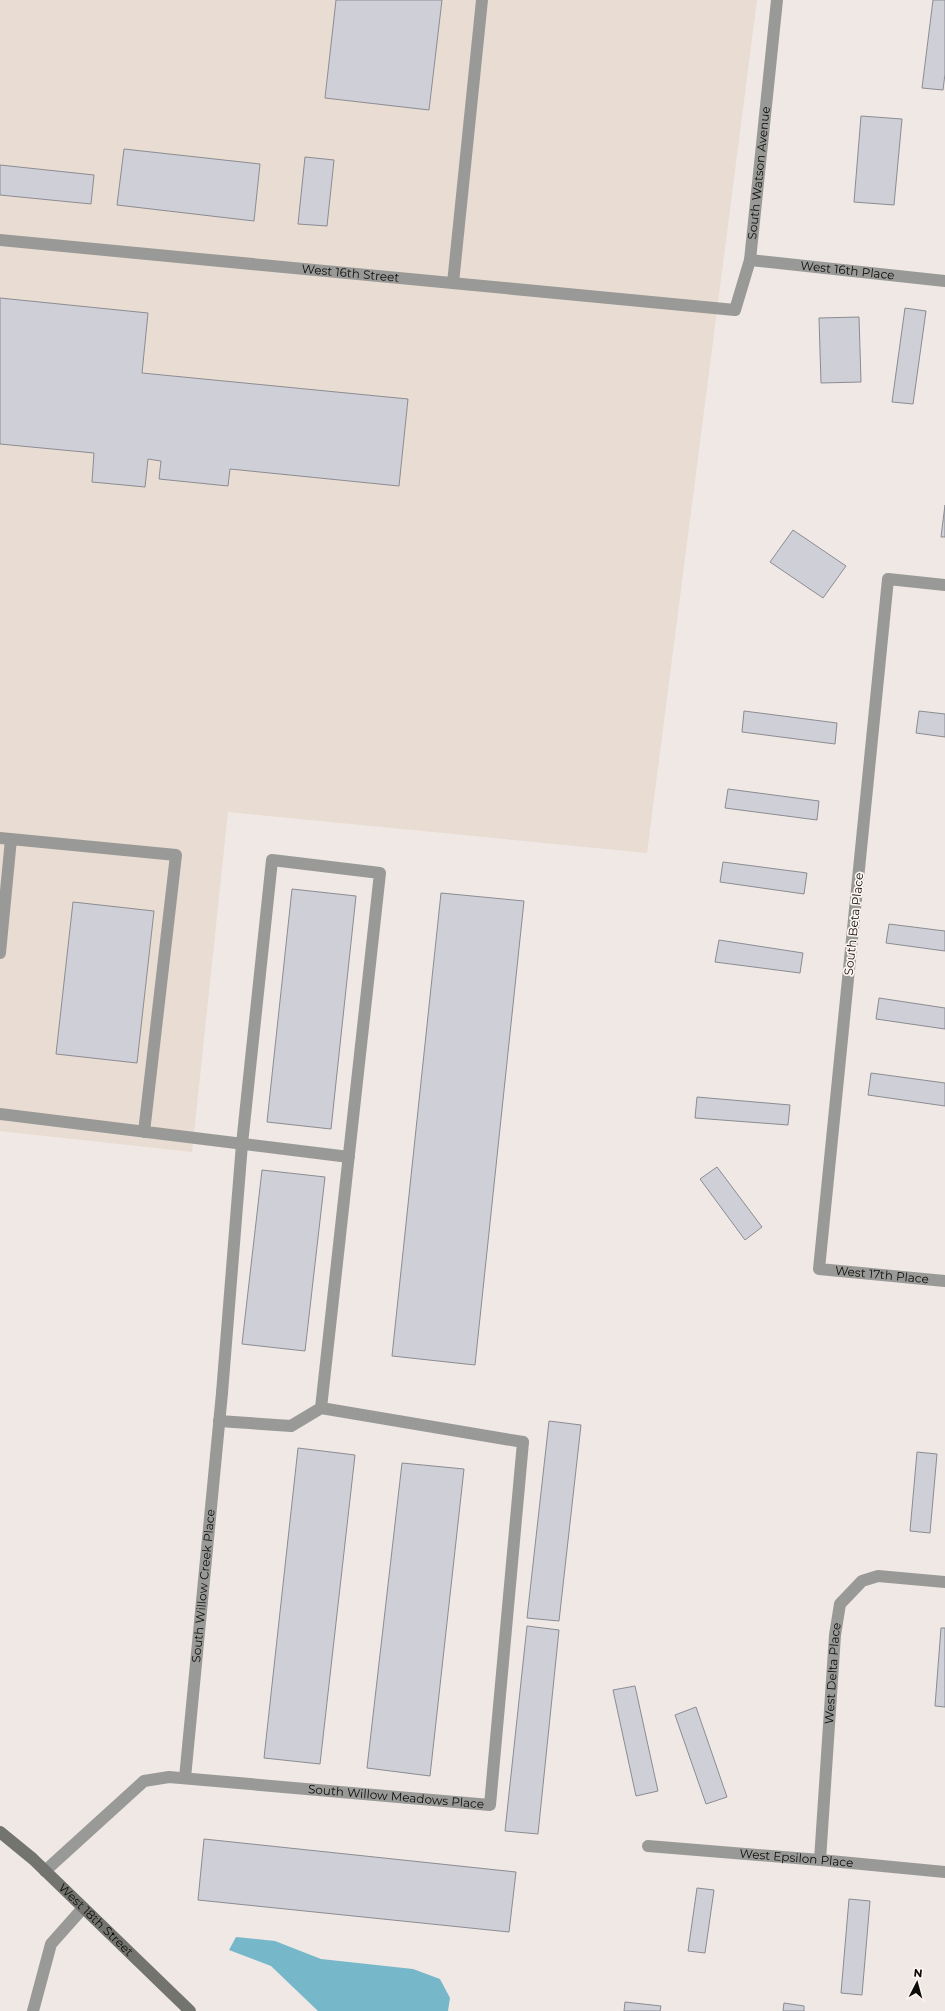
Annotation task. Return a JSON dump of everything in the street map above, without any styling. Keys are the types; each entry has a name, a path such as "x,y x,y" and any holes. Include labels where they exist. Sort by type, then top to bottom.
{"street":[{"path":"453,283 482,0"},
{"name":"South Watson Avenue","path":"700,307 735,310 750,260 777,0"},
{"name":"West 16th Street","path":"0,240 700,307"},
{"name":"West 16th Place","path":"750,260 945,281"},
{"name":"South Beta Place","path":"820,1269 888,579 945,585"},
{"path":"0,953 5,838 176,855 144,1132"},
{"name":"South Willow Creek Place","path":"185,1778 222,1394 242,1144 272,860 380,873 349,1157"},
{"path":"0,1114 349,1157 321,1408 291,1426 219,1421"},
{"name":"West 17th Place","path":"820,1269 945,1281"},
{"name":"South Willow Meadows Place","path":"45,1871 144,1781 170,1776 490,1805 523,1442 321,1408"},
{"name":"West Delta Place","path":"820,1860 835,1635 840,1604 862,1581 878,1576 945,1582"},
{"name":"West 18th Street","path":"0,1832 45,1871 190,2011"},
{"name":"West Epsilon Place","path":"648,1846 945,1872"},
{"path":"33,2011 51,1944 83,1908"}],"shaded area":[{"path":"0,0 757,0 647,853 228,812 192,1152 0,1131"}],"water":[{"path":"236,1937 275,1941 321,1959 413,1969 440,1979 450,1998 448,2011 318,2011 271,1966 229,1950"}],"building":[{"path":"336,0 442,0 429,110 325,98"},
{"path":"933,0 945,0 945,74 943,90 922,88"},
{"path":"861,116 902,119 894,205 854,202"},
{"path":"124,149 260,164 254,221 117,205"},
{"path":"305,157 334,160 327,226 298,224"},
{"path":"0,165 94,175 91,204 0,195"},
{"path":"0,298 148,313 142,373 408,399 399,486 230,469 228,486 159,479 161,461 148,459 145,487 92,482 94,453 0,444"},
{"path":"905,308 926,311 913,404 892,402"},
{"path":"859,317 861,382 821,383 819,318"},
{"path":"945,505 945,537 941,537"},
{"path":"793,530 846,566 823,598 770,562"},
{"path":"744,711 837,723 835,744 742,732"},
{"path":"919,711 945,714 945,737 916,733"},
{"path":"728,789 819,801 817,820 725,808"},
{"path":"723,862 807,873 804,894 720,882"},
{"path":"292,889 356,896 331,1129 267,1122"},
{"path":"441,893 524,901 475,1365 392,1356"},
{"path":"73,902 154,911 137,1063 56,1054"},
{"path":"889,924 945,931 945,951 886,943"},
{"path":"719,940 803,953 800,973 715,962"},
{"path":"879,998 945,1008 945,1029 876,1019"},
{"path":"871,1073 945,1083 945,1106 868,1095"},
{"path":"697,1097 790,1105 788,1125 695,1118"},
{"path":"717,1167 762,1227 745,1240 700,1179"},
{"path":"262,1170 325,1177 305,1351 242,1344"},
{"path":"549,1421 581,1425 559,1621 527,1618"},
{"path":"298,1448 355,1455 320,1764 264,1758"},
{"path":"917,1452 937,1454 930,1533 910,1531"},
{"path":"402,1463 464,1469 430,1776 367,1768"},
{"path":"527,1626 559,1630 538,1834 505,1831"},
{"path":"941,1628 945,1628 945,1707 935,1706"},
{"path":"635,1686 658,1791 636,1796 613,1690"},
{"path":"696,1707 727,1797 706,1804 675,1715"},
{"path":"204,1839 516,1872 509,1932 198,1900"},
{"path":"697,1888 714,1890 705,1953 688,1951"},
{"path":"849,1899 870,1901 862,1995 841,1993"},
{"path":"625,2002 661,2006 660,2011 624,2011"},
{"path":"784,2003 804,2006 804,2011 783,2011"}]}
